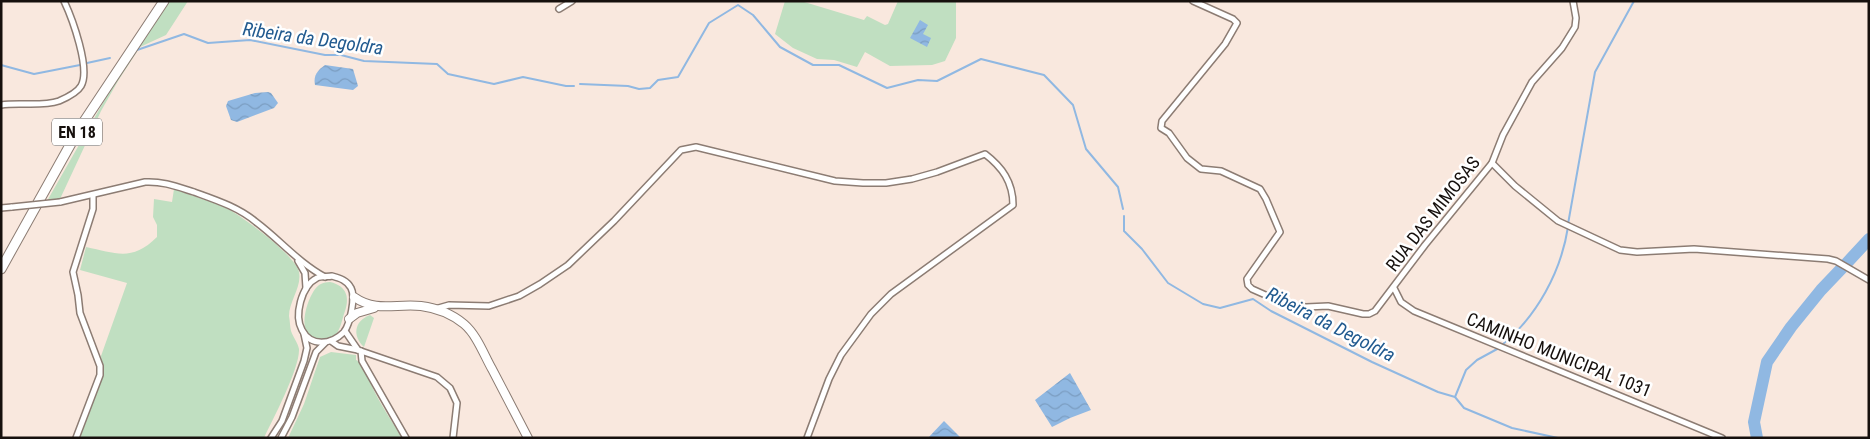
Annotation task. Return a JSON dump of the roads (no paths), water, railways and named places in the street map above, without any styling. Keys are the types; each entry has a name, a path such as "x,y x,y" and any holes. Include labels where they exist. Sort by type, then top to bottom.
{"main road":[{"name":"EN 18","path":"1,269 79,129 164,1"},
{"path":"354,297 368,305 378,307"},
{"path":"349,319 357,314 378,307 409,305 434,309 453,316 470,330 528,438"}],"street":[{"path":"1,104 59,101 74,93 81,86 84,69 72,17 64,1"},
{"path":"559,9 572,1"},
{"name":"RUA DAS MIMOSAS","path":"1193,1 1233,19 1236,23 1235,28 1188,88 1161,125 1161,128 1169,134 1187,158 1201,169 1221,171 1258,187 1266,198 1280,232 1247,279 1252,289 1288,305 1306,307 1328,306 1363,314 1375,311 1425,245 1492,163 1503,135 1532,82 1562,48 1575,27 1576,18 1573,1"},
{"path":"434,309 449,305 490,306 519,296 540,284 568,265 621,214 681,150 688,148 696,147 835,181 863,183 886,183 912,178 937,172 985,154 1006,175 1011,187 1013,205 891,294 871,314 841,355 806,438"},
{"path":"1492,163 1522,192 1558,220 1620,250 1637,252 1694,249 1828,259 1836,261 1869,280"},
{"path":"1,208 60,202 145,182 157,181 223,202 239,210 312,270 326,277"},
{"path":"76,438 100,375 100,366 80,313 73,272 92,209 93,195"},
{"path":"293,254 305,273 306,288 299,311 299,325 305,336 314,342 328,342 359,350 437,377 450,388 458,403 452,438"},
{"path":"281,438 292,417 316,352 345,330 354,297 351,287 344,280 332,276 317,278 306,288"},
{"name":"CAMINHO MUNICIPAL 1031","path":"1394,288 1401,302 1414,311 1722,438"},
{"path":"345,330 359,350 362,361 406,438"},
{"path":"271,438 282,421 304,361 307,348 303,331"}],"water":[{"path":"920,20 928,25 923,34 931,38 927,47 910,38"},
{"path":"325,65 353,69 358,86 353,90 315,85 317,73"},
{"path":"255,93 271,93 278,103 274,108 237,122 231,120 226,106 228,101"},
{"path":"1070,373 1091,410 1052,427 1035,400"},
{"path":"944,421 961,438 928,438"}],"waterway":[{"path":"1568,224 1595,72 1634,1"},
{"name":"Ribeira da Degoldra","path":"580,84 628,86 639,89 650,88 658,80 678,77 709,23 738,5 753,15 780,47 813,65 839,65 887,88 918,80 937,81 981,59 1044,75 1073,105 1086,149 1118,187 1123,209"},
{"name":"Ribeira da Degoldra","path":"137,50 184,34 208,43 250,40 325,55 341,55 364,61 437,64 448,74 494,84 523,77 574,86"},
{"name":"Ribeira da Degoldra","path":"87,63 110,58"},
{"name":"Ribeira da Degoldra","path":"1,65 34,74 80,65"},
{"name":"Ribeira da Degoldra","path":"1124,216 1124,231 1142,249 1168,283 1203,304 1220,308 1253,299 1271,311 1372,362 1438,392 1455,397 1464,408 1512,428 1558,438"},
{"path":"1502,345 1526,321 1545,292 1560,260 1568,227"},
{"path":"1845,265 1869,239"},
{"path":"1757,438 1754,422 1767,362 1791,327 1821,290 1842,268"},
{"path":"1455,397 1466,370 1477,360 1499,348"}]}
